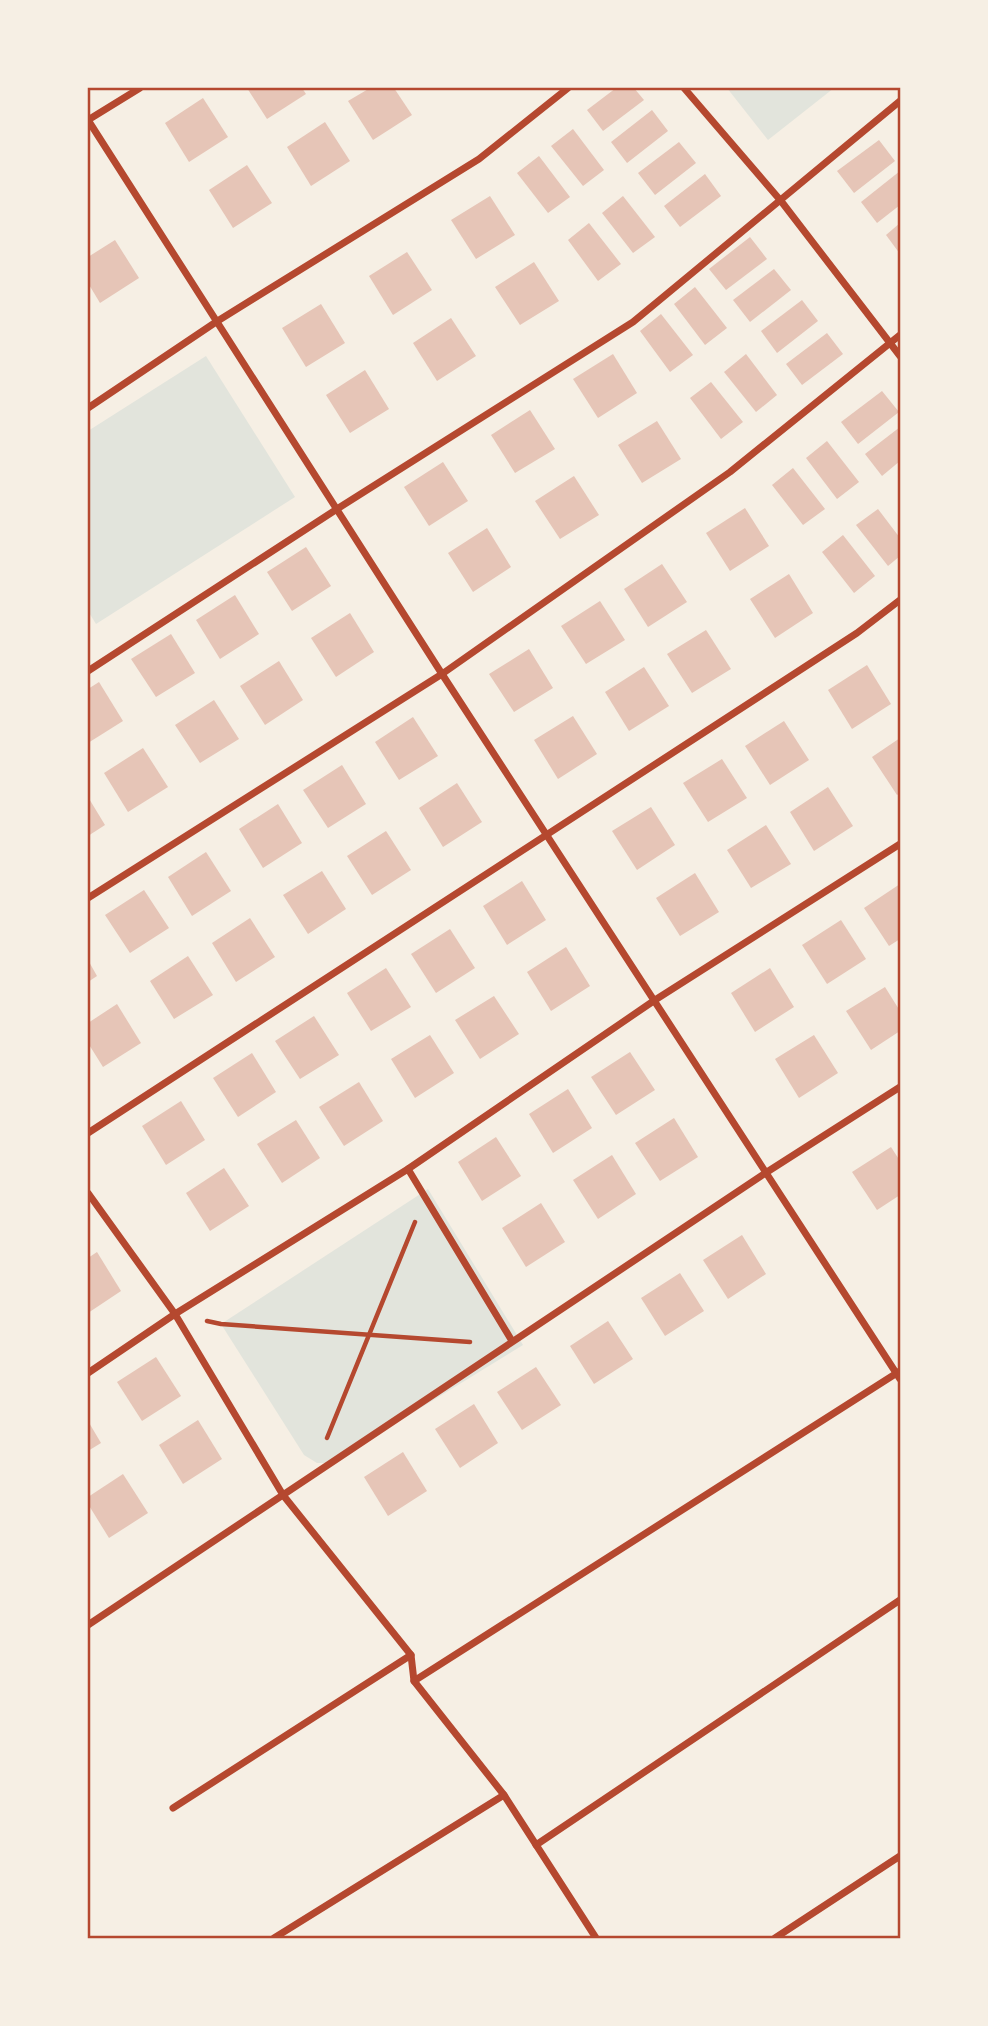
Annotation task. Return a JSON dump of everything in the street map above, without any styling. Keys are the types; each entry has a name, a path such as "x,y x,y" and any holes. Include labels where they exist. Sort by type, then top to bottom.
{"street":[{"path":"140,88 88,120 442,674 899,1374 414,1681"},
{"path":"88,408 216,322 479,159 568,88"},
{"path":"684,88 781,201 901,356"},
{"path":"88,671 337,509 633,323 901,101"},
{"path":"88,898 442,674 730,472 901,335"},
{"path":"88,1133 857,633 901,600"},
{"path":"88,1373 176,1314 408,1170 655,1000 901,844"},
{"path":"88,1625 512,1340 901,1087"},
{"path":"408,1170 512,1340"},
{"path":"88,1193 176,1314 283,1495 411,1655 414,1681 504,1795 596,1938"},
{"path":"536,1845 901,1600"},
{"path":"173,1808 411,1655"},
{"path":"274,1938 504,1795"},
{"path":"775,1938 901,1856"}],"path":[{"path":"322,1450 418,1213"},
{"path":"176,1314 221,1324 471,1342"}],"shaded area":[{"path":"727,88 834,88 768,140"},
{"path":"206,356 295,497 96,624 88,611 88,431"},
{"path":"428,1189 523,1345 331,1463 317,1463 304,1455 221,1324"}],"building":[{"path":"247,88 302,88 306,94 267,119"},
{"path":"370,88 394,88 412,115 373,140 348,101"},
{"path":"616,88 634,88 644,100 603,131 587,110"},
{"path":"203,98 228,137 189,162 165,123"},
{"path":"652,110 668,131 627,163 611,142"},
{"path":"325,122 350,161 311,186 287,147"},
{"path":"573,129 604,170 583,186 551,146"},
{"path":"879,140 895,161 854,193 837,171"},
{"path":"679,142 696,163 655,195 638,173"},
{"path":"539,156 570,197 548,213 517,173"},
{"path":"247,165 272,203 233,228 209,190"},
{"path":"900,171 900,205 877,223 861,202"},
{"path":"705,174 721,196 680,227 664,206"},
{"path":"490,196 515,235 476,259 451,220"},
{"path":"623,196 655,237 633,253 602,213"},
{"path":"589,223 621,264 598,281 568,240"},
{"path":"900,223 900,254 886,235"},
{"path":"750,237 767,259 726,290 709,269"},
{"path":"115,240 139,278 100,303 88,283 88,257"},
{"path":"407,252 432,290 393,315 369,276"},
{"path":"534,262 559,301 520,325 495,287"},
{"path":"774,269 791,290 750,322 733,300"},
{"path":"695,287 727,328 705,345 674,304"},
{"path":"802,300 818,321 777,353 761,331"},
{"path":"321,304 345,343 306,367 282,328"},
{"path":"661,314 693,355 670,372 640,331"},
{"path":"451,318 476,356 437,381 413,343"},
{"path":"827,333 843,354 802,385 786,364"},
{"path":"613,354 637,393 598,418 573,379"},
{"path":"746,354 777,395 756,412 724,372"},
{"path":"365,370 389,409 350,433 326,395"},
{"path":"711,382 743,422 721,439 690,398"},
{"path":"882,391 899,412 858,444 841,422"},
{"path":"530,410 555,449 515,473 491,435"},
{"path":"657,421 681,459 642,483 618,445"},
{"path":"900,427 900,461 882,476 865,454"},
{"path":"827,441 859,482 837,499 806,458"},
{"path":"443,462 468,501 429,526 404,487"},
{"path":"793,468 825,509 803,525 772,485"},
{"path":"574,476 599,515 560,539 535,501"},
{"path":"745,508 769,546 730,571 706,533"},
{"path":"878,509 900,538 900,556 888,566 856,525"},
{"path":"487,528 511,567 473,592 448,553"},
{"path":"843,535 875,576 854,593 822,552"},
{"path":"306,547 331,586 292,611 267,572"},
{"path":"662,564 687,602 648,627 624,589"},
{"path":"789,574 813,613 775,638 750,599"},
{"path":"235,595 259,634 220,659 196,620"},
{"path":"600,601 625,640 586,664 561,626"},
{"path":"350,613 374,652 336,677 311,638"},
{"path":"706,630 731,669 692,693 667,654"},
{"path":"171,634 195,673 156,697 131,659"},
{"path":"529,649 553,688 514,712 489,674"},
{"path":"279,661 303,700 265,725 240,686"},
{"path":"867,665 891,704 852,729 828,690"},
{"path":"644,667 669,706 629,731 605,692"},
{"path":"99,682 123,721 88,743 88,689"},
{"path":"214,700 239,739 200,763 175,725"},
{"path":"573,716 597,754 558,779 534,740"},
{"path":"413,717 438,756 399,780 375,742"},
{"path":"784,721 809,760 770,785 745,746"},
{"path":"900,738 900,793 897,795 872,757"},
{"path":"143,748 168,787 128,812 104,773"},
{"path":"722,759 747,798 708,822 683,783"},
{"path":"342,765 366,804 328,828 303,790"},
{"path":"457,783 482,822 443,847 419,808"},
{"path":"828,787 853,826 814,851 790,812"},
{"path":"88,797 105,825 88,836"},
{"path":"278,804 302,843 263,868 239,829"},
{"path":"651,807 675,845 637,870 612,831"},
{"path":"766,825 791,864 751,888 727,850"},
{"path":"386,831 411,870 372,895 347,856"},
{"path":"206,852 231,891 192,916 168,877"},
{"path":"322,871 346,909 308,934 283,895"},
{"path":"695,873 719,912 680,936 656,898"},
{"path":"522,881 546,920 507,945 483,906"},
{"path":"900,884 900,939 889,946 864,908"},
{"path":"144,890 169,928 130,953 105,915"},
{"path":"250,918 275,957 236,982 212,943"},
{"path":"841,920 866,959 827,984 802,945"},
{"path":"450,929 475,968 436,993 411,954"},
{"path":"566,947 590,986 551,1011 527,972"},
{"path":"188,956 213,995 174,1019 150,981"},
{"path":"88,960 97,976 88,982"},
{"path":"386,968 411,1007 371,1031 347,993"},
{"path":"770,968 794,1007 755,1032 731,993"},
{"path":"885,987 900,1011 900,1031 871,1050 846,1011"},
{"path":"494,996 519,1034 480,1059 455,1020"},
{"path":"117,1004 141,1043 103,1067 88,1043 88,1023"},
{"path":"314,1016 339,1055 300,1079 275,1041"},
{"path":"430,1035 454,1073 415,1098 391,1059"},
{"path":"814,1035 838,1073 799,1098 775,1059"},
{"path":"630,1052 655,1090 616,1115 591,1077"},
{"path":"252,1053 276,1092 238,1117 213,1078"},
{"path":"359,1082 383,1121 344,1146 319,1107"},
{"path":"568,1089 592,1128 553,1153 529,1114"},
{"path":"181,1101 205,1140 166,1165 142,1126"},
{"path":"674,1118 698,1157 660,1181 635,1143"},
{"path":"296,1120 320,1158 282,1183 257,1144"},
{"path":"496,1137 521,1176 482,1201 458,1162"},
{"path":"891,1147 900,1161 900,1195 877,1210 852,1172"},
{"path":"612,1155 636,1194 598,1219 573,1180"},
{"path":"224,1168 249,1206 210,1231 186,1193"},
{"path":"541,1203 565,1242 526,1267 502,1228"},
{"path":"742,1235 766,1274 728,1299 703,1260"},
{"path":"97,1252 121,1291 88,1313 88,1258"},
{"path":"680,1273 704,1311 665,1336 641,1298"},
{"path":"608,1321 633,1359 594,1384 570,1346"},
{"path":"156,1357 181,1396 142,1421 117,1382"},
{"path":"536,1367 561,1405 522,1430 497,1392"},
{"path":"474,1404 498,1443 460,1468 435,1429"},
{"path":"198,1420 222,1459 183,1484 159,1445"},
{"path":"88,1421 101,1443 88,1451"},
{"path":"403,1452 427,1491 388,1516 364,1477"},
{"path":"123,1474 148,1513 109,1538 88,1504 88,1497"}]}
